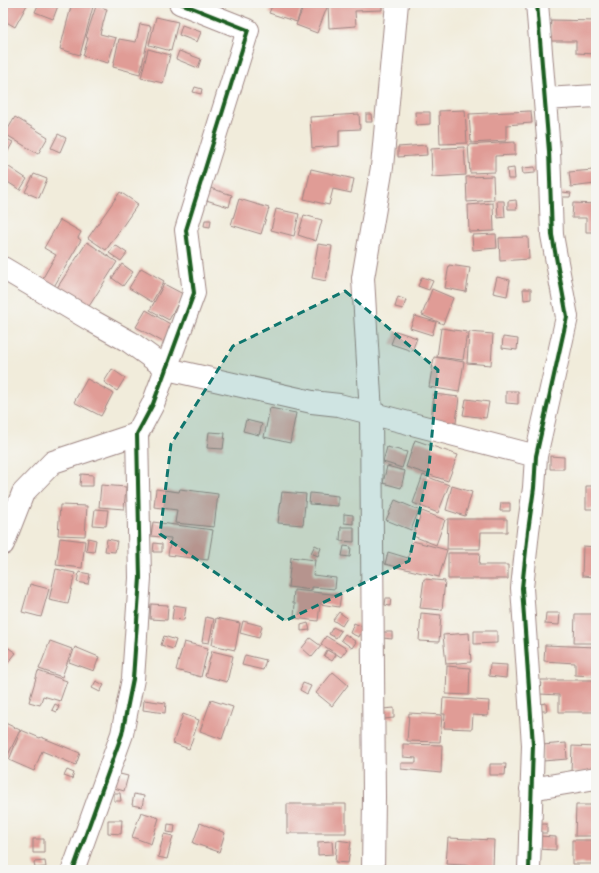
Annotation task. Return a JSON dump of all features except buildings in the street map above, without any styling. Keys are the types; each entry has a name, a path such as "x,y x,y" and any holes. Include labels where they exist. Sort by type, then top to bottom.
{"street":[{"path":"73,870 122,734 133,679 140,578 137,434 153,404 194,293 186,230 248,30 180,3"},
{"path":"373,870 374,797 371,413 363,278 382,167 397,3"},
{"path":"529,870 533,745 522,588 534,488 536,456 567,318 552,235 549,151 537,3"},
{"path":"545,99 596,96"},
{"path":"3,268 130,342 167,369 312,402 340,405 536,456"},
{"path":"3,544 24,493 53,462 137,434"},
{"path":"531,789 596,778"}],"highlighted area":[{"path":"345,291 438,370 429,467 409,561 285,621 160,534 171,444 233,346"}],"cycle path":[{"path":"73,870 122,734 133,679 140,578 137,434 153,404 194,293 186,230 248,30 180,3"},
{"path":"529,870 533,745 522,588 534,488 536,456 567,317 552,235 549,151 537,3"}]}
